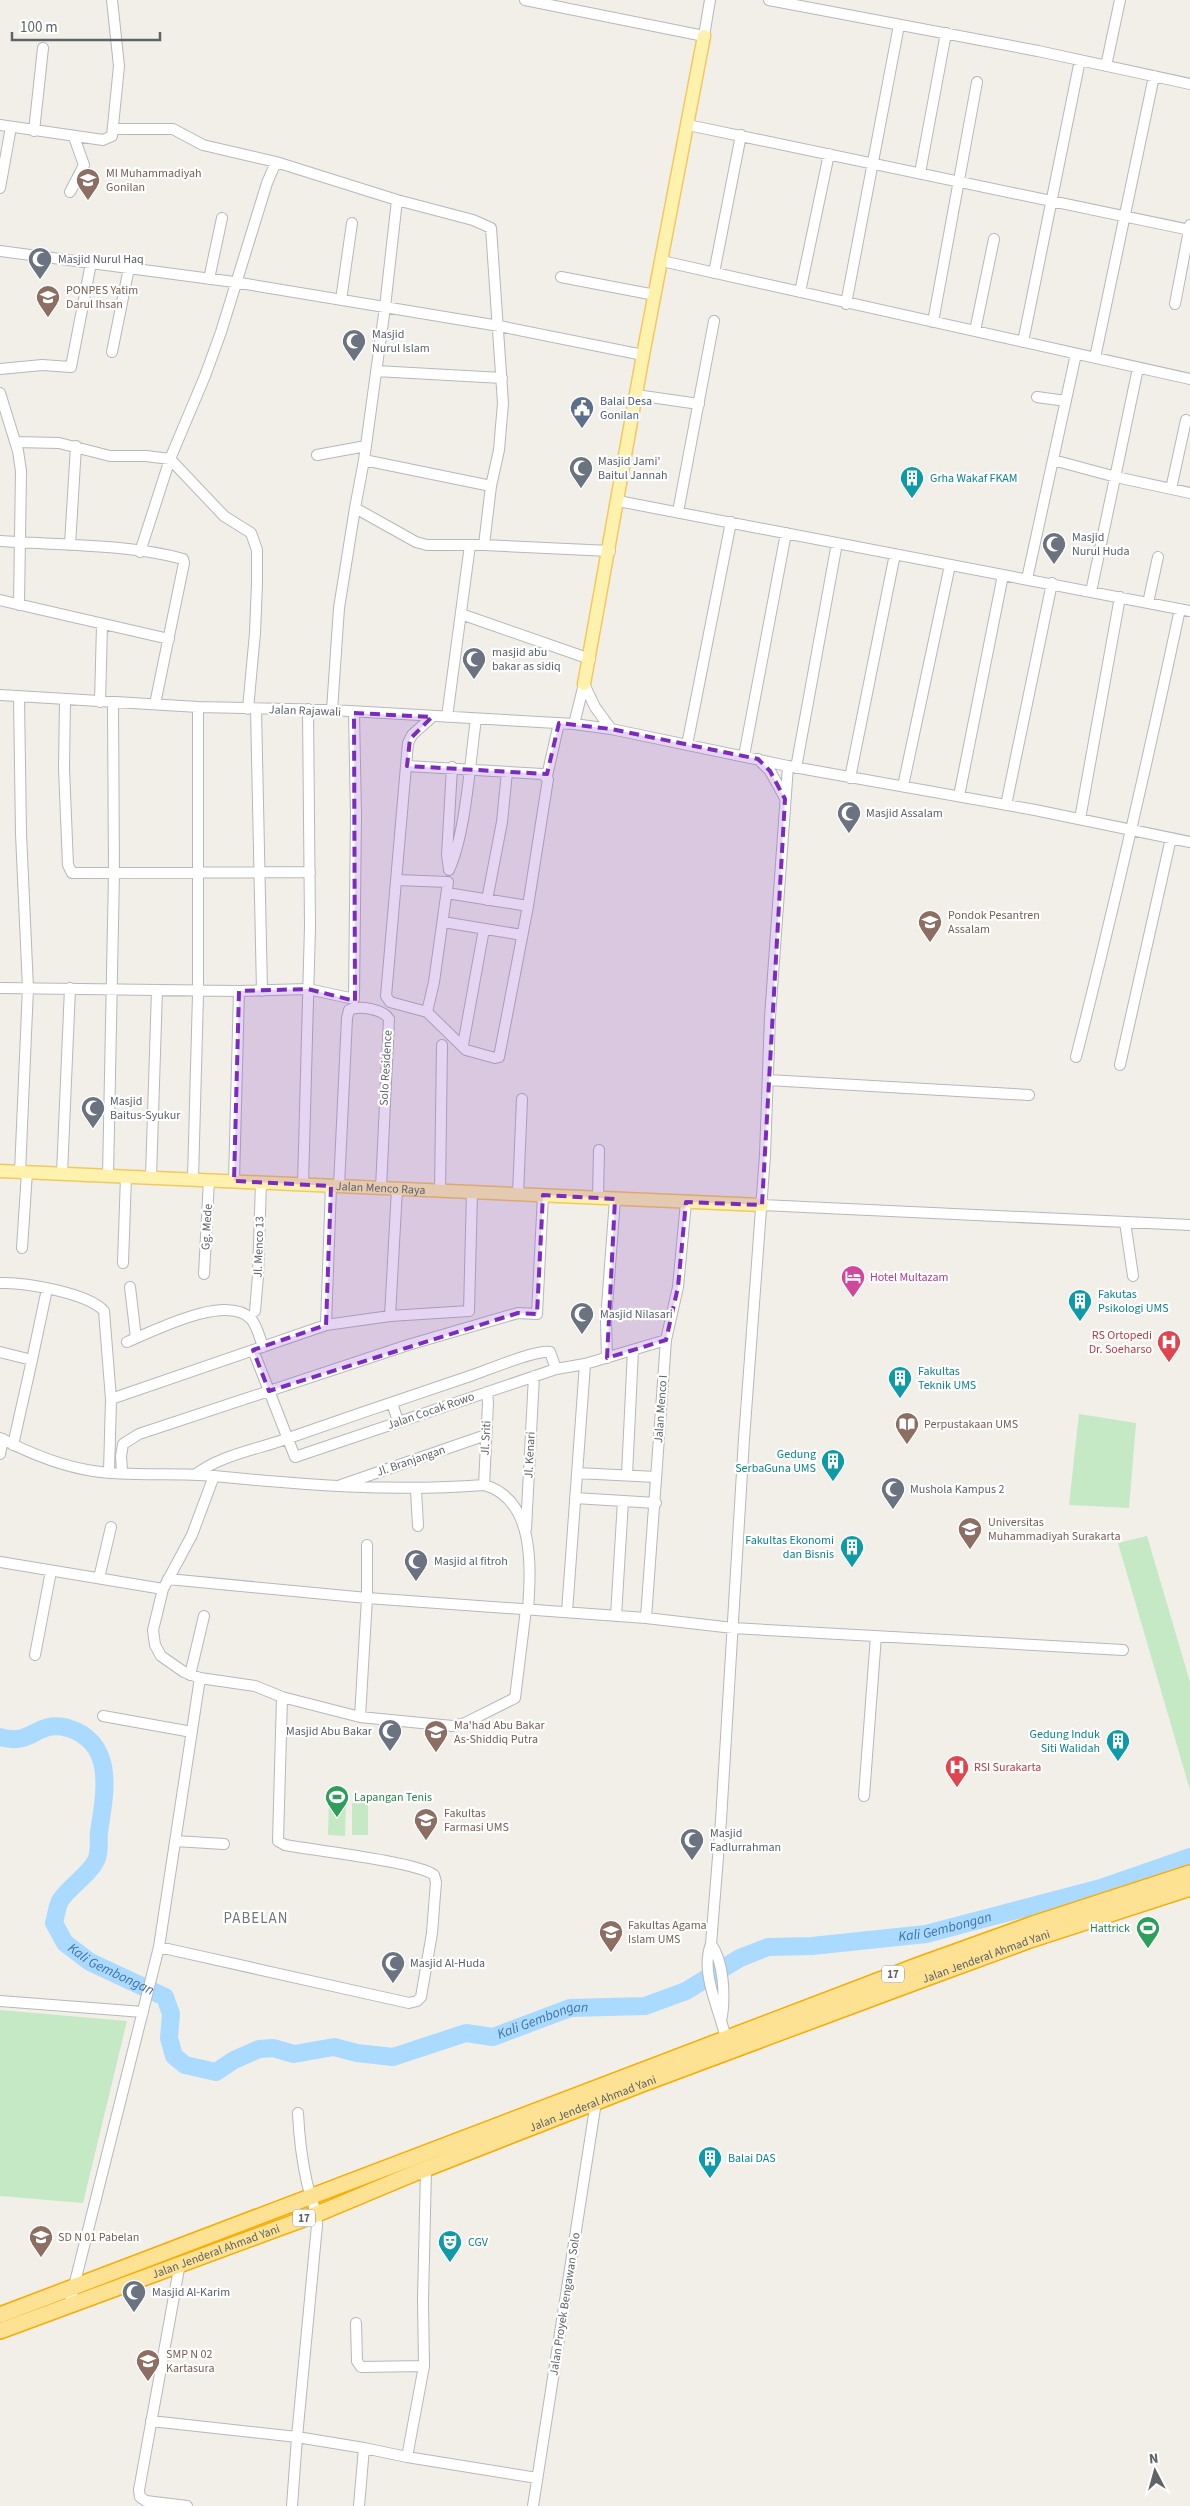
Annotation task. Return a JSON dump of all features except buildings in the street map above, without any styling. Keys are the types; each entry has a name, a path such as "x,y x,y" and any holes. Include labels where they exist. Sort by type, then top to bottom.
{"highway":[{"name":"Jalan Jenderal Ahmad Yani","path":"0,2314 310,2197 417,2167 596,2102 727,2045 954,1952 1190,1873"},
{"name":"Jalan Jenderal Ahmad Yani","path":"0,2331 317,2214 417,2167 635,2071 727,2045 1030,1940 1190,1888"}],"main road":[{"path":"584,684 610,551 643,355 704,36"},
{"name":"Jalan Menco Raya","path":"0,1171 762,1205"}],"street":[{"path":"0,126 103,140 112,136 117,129 119,66 112,0"},
{"path":"525,0 704,36 710,0"},
{"path":"769,0 946,33 1190,84"},
{"path":"1106,66 1120,0"},
{"path":"846,304 899,24"},
{"path":"920,173 946,33"},
{"path":"34,131 43,48"},
{"path":"1023,342 1080,60"},
{"path":"1095,358 1154,76"},
{"path":"933,322 957,181 977,82"},
{"path":"688,125 1124,216 1190,228 1175,304"},
{"path":"0,188 11,127"},
{"path":"117,129 173,129 202,145 276,162 397,200 490,226 499,326 503,417 499,450 491,486 484,545"},
{"path":"714,273 741,135"},
{"path":"70,192 84,165 74,137"},
{"path":"800,292 829,154"},
{"path":"140,552 170,459 205,376 234,282 267,183 276,162"},
{"path":"332,710 339,608 366,446 397,200"},
{"path":"209,279 222,218"},
{"path":"341,300 352,223"},
{"path":"974,331 994,239"},
{"path":"0,251 234,282 499,326 643,355"},
{"path":"662,261 846,304 1190,379"},
{"path":"0,369 42,365 71,366 91,263"},
{"path":"112,352 129,268"},
{"path":"561,277 655,295"},
{"path":"678,512 714,321"},
{"path":"1027,579 1076,354"},
{"path":"1091,592 1138,368"},
{"path":"376,371 502,378"},
{"path":"0,393 15,442 21,471 22,543 20,605"},
{"path":"636,395 699,404"},
{"path":"1037,397 1066,401"},
{"path":"1171,489 1186,420"},
{"path":"15,442 76,446 110,456 146,456 170,459 224,516 246,529 255,540 256,633 252,709 260,872 262,991"},
{"path":"70,545 76,446"},
{"path":"317,455 366,446"},
{"path":"364,460 491,486"},
{"path":"1053,460 1116,477 1190,493"},
{"path":"618,500 1185,610 1133,830 1076,1057"},
{"path":"355,508 416,542 427,545 484,545 610,551"},
{"path":"687,745 731,522"},
{"path":"744,756 786,533"},
{"path":"0,541 140,552 184,561 155,704"},
{"path":"727,2045 722,2018 724,2001 716,1981 713,1960 716,1952 710,1944 721,1820 744,1439 762,1205 770,1017 785,799 837,543"},
{"path":"447,717 470,545"},
{"path":"850,778 895,554"},
{"path":"1148,603 1158,557"},
{"path":"903,786 950,565"},
{"path":"960,796 1003,575"},
{"path":"1006,805 1052,583"},
{"path":"1080,819 1120,597"},
{"path":"0,600 169,639"},
{"path":"461,614 590,659"},
{"path":"100,702 102,625"},
{"path":"574,724 584,684"},
{"path":"584,684 595,707 611,729"},
{"name":"Jalan Rajawali","path":"0,695 198,707 332,710 354,713 574,724 611,729 792,767 960,796 1171,838 1190,839"},
{"path":"19,697 21,834 28,988 22,1248"},
{"path":"65,699 64,769 68,865 72,873 310,872"},
{"path":"108,1176 114,873 114,702"},
{"path":"193,1179 198,990 198,707"},
{"path":"304,1184 310,872 308,710"},
{"path":"0,988 239,991 308,989 352,999 355,997 356,806 354,713"},
{"path":"432,717 410,739 386,996 390,1002 427,1012 468,1052 495,1058 499,1056 528,906 548,787 547,776 559,723"},
{"path":"449,870 455,857 470,769 476,719"},
{"path":"758,759 770,771 785,799"},
{"path":"407,766 452,767 547,776"},
{"path":"427,1012 444,922 448,888 449,870 447,854 452,767"},
{"path":"487,900 502,822 507,772"},
{"path":"1120,1065 1171,838"},
{"path":"397,880 448,888 487,900 528,906"},
{"path":"444,922 522,935"},
{"path":"463,1046 484,929"},
{"path":"62,1174 70,988"},
{"path":"150,1178 157,990"},
{"path":"234,1181 239,991"},
{"name":"Solo Residence","path":"335,1186 347,1018 349,1010 353,1008 380,1011 389,1019 381,1188"},
{"path":"440,1191 442,1044"},
{"path":"768,1080 1029,1095"},
{"path":"518,1194 522,1099"},
{"path":"598,1198 599,1150"},
{"path":"123,1263 126,1176"},
{"name":"Gg. Mede","path":"204,1274 209,1180"},
{"name":"Jl. Menco 13","path":"255,1311 261,1182"},
{"path":"326,1325 335,1186"},
{"path":"390,1316 397,1189"},
{"path":"110,1399 326,1325 390,1316 469,1311 472,1192"},
{"path":"122,1472 121,1451 128,1439 408,1345 518,1313 538,1314 542,1195"},
{"path":"607,1358 606,1320 615,1199"},
{"name":"Jalan Menco I","path":"646,1618 656,1503 656,1477 666,1340 678,1287 686,1202"},
{"path":"762,1205 1190,1225"},
{"path":"1125,1222 1133,1276"},
{"path":"0,1283 47,1289 91,1302 104,1312 110,1399 110,1472"},
{"path":"130,1287 132,1340 196,1314 219,1310 243,1313 252,1320 269,1391 288,1438"},
{"path":"13,1445 47,1289"},
{"name":"Jalan Cocak Rowo","path":"288,1438 295,1457 556,1369 585,1364 666,1340"},
{"path":"627,1475 633,1350"},
{"path":"0,1352 32,1360"},
{"path":"195,1475 214,1464 538,1353 548,1352 553,1357 556,1369"},
{"path":"567,1612 585,1364"},
{"name":"Jl. Kenari","path":"526,1535 534,1376"},
{"name":"Jl. Sriti","path":"484,1485 487,1392"},
{"path":"392,1403 398,1421"},
{"name":"Jl. Branjangan","path":"335,1487 486,1435"},
{"path":"0,1454 2,1439 63,1464 110,1472 214,1476 335,1487 416,1490 484,1485 499,1491 509,1500 519,1514 526,1535 530,1576 517,1693 511,1702 465,1723 446,1727 360,1716 282,1697 255,1686 200,1678 165,1659 155,1645 153,1630 163,1589 194,1530 214,1476"},
{"path":"577,1473 656,1477"},
{"path":"416,1490 418,1526"},
{"path":"575,1498 656,1503"},
{"path":"616,1616 623,1501"},
{"path":"99,1578 111,1528"},
{"path":"360,1716 367,1545"},
{"path":"0,1562 163,1589"},
{"path":"36,1656 51,1571"},
{"path":"168,1578 366,1598 646,1618 733,1628 1123,1650"},
{"path":"190,1674 204,1616"},
{"path":"864,1796 876,1636"},
{"path":"69,2306 159,1947 200,1678"},
{"path":"159,1947 409,2003 420,1999 432,1933 436,1878 426,1870 279,1843 282,1697"},
{"path":"103,1716 192,1732"},
{"path":"175,1841 224,1844"},
{"path":"0,2001 142,2012"},
{"name":"Jalan Proyek Bengawan Solo","path":"533,2506 596,2102"},
{"path":"292,2506 296,2437 317,2214 310,2197 302,2160 298,2113"},
{"path":"407,2457 424,2366 417,2167"},
{"path":"180,2263 139,2490 140,2497 146,2501 187,2506"},
{"path":"356,2323 357,2361 361,2367 424,2366"},
{"path":"151,2421 296,2437 537,2478"},
{"path":"359,2506 364,2448"}],"highlighted area":[{"path":"354,713 432,717 410,739 407,766 547,774 559,723 611,729 758,759 770,771 785,799 762,1205 686,1202 678,1287 666,1340 607,1358 615,1199 543,1195 537,1314 518,1313 269,1391 253,1350 326,1325 331,1186 234,1181 239,991 308,989 355,1001"}],"green space":[{"path":"1079,1414 1136,1423 1129,1508 1069,1505"},
{"path":"1147,1536 1190,1682 1190,1790 1118,1543"},
{"name":"Lapangan Tenis","path":"329,1801 346,1802 345,1836 328,1835"},
{"name":"Lapangan Tenis","path":"352,1803 368,1803 368,1835 352,1835"},
{"path":"0,2010 127,2021 83,2203 0,2196"}],"waterway":[{"name":"Kali Gembongan","path":"0,1737 20,1739 49,1727 57,1726 68,1728 83,1735 94,1745 104,1771 98,1855 90,1869 68,1890 60,1901 54,1923 65,1943 90,1962 165,1997 171,2014 169,2038 174,2056 185,2065 216,2072 234,2060 259,2049 273,2048 294,2054 334,2047 357,2053 393,2057 466,2033 493,2037 570,2008 645,2006 686,1991 740,1958 768,1947 812,1946 926,1934 1101,1888 1190,1857"}],"place":[{"name":"MI Muhammadiyah Gonilan","path":"88,201"},
{"name":"Masjid Nurul Haq","path":"40,280"},
{"name":"PONPES Yatim Darul Ihsan","path":"48,318"},
{"name":"Masjid Nurul Islam","path":"354,362"},
{"name":"Balai Desa Gonilan","path":"582,429"},
{"name":"Masjid Jami' Baitul Jannah","path":"581,489"},
{"name":"Grha Wakaf FKAM","path":"912,499"},
{"name":"Masjid Nurul Huda","path":"1054,565"},
{"name":"masjid abu bakar as sidiq","path":"474,680"},
{"name":"Masjid Assalam","path":"849,834"},
{"name":"Pondok Pesantren Assalam","path":"930,943"},
{"name":"Masjid Baitus-Syukur","path":"93,1129"},
{"name":"Hotel Multazam","path":"853,1298"},
{"name":"Fakutas Psikologi UMS","path":"1080,1322"},
{"name":"Masjid Nilasari","path":"582,1335"},
{"name":"RS Ortopedi Dr. Soeharso","path":"1169,1363"},
{"name":"Fakultas Teknik UMS","path":"900,1399"},
{"name":"Perpustakaan UMS","path":"907,1445"},
{"name":"Gedung SerbaGuna UMS","path":"833,1482"},
{"name":"Mushola Kampus 2","path":"893,1510"},
{"name":"Universitas Muhammadiyah Surakarta","path":"970,1550"},
{"name":"Fakultas Ekonomi dan Bisnis","path":"852,1568"},
{"name":"Masjid al fitroh","path":"416,1582"},
{"name":"Masjid Abu Bakar","path":"390,1752"},
{"name":"Ma'had Abu Bakar As-Shiddiq Putra","path":"436,1753"},
{"name":"Gedung Induk Siti Walidah","path":"1118,1762"},
{"name":"RSI Surakarta","path":"957,1788"},
{"name":"Lapangan Tenis","path":"337,1818"},
{"name":"Fakultas Farmasi UMS","path":"426,1841"},
{"name":"Masjid Fadlurrahman","path":"692,1861"},
{"name":"Hattrick","path":"1148,1949"},
{"name":"Fakultas Agama Islam UMS","path":"611,1953"},
{"name":"Masjid Al-Huda","path":"393,1984"},
{"name":"Balai DAS","path":"710,2179"},
{"name":"SD N 01 Pabelan","path":"41,2258"},
{"name":"CGV","path":"450,2263"},
{"name":"Masjid Al-Karim","path":"134,2313"},
{"name":"SMP N 02 Kartasura","path":"148,2382"}],"district":[{"name":"PABELAN","path":"256,1918"}]}
